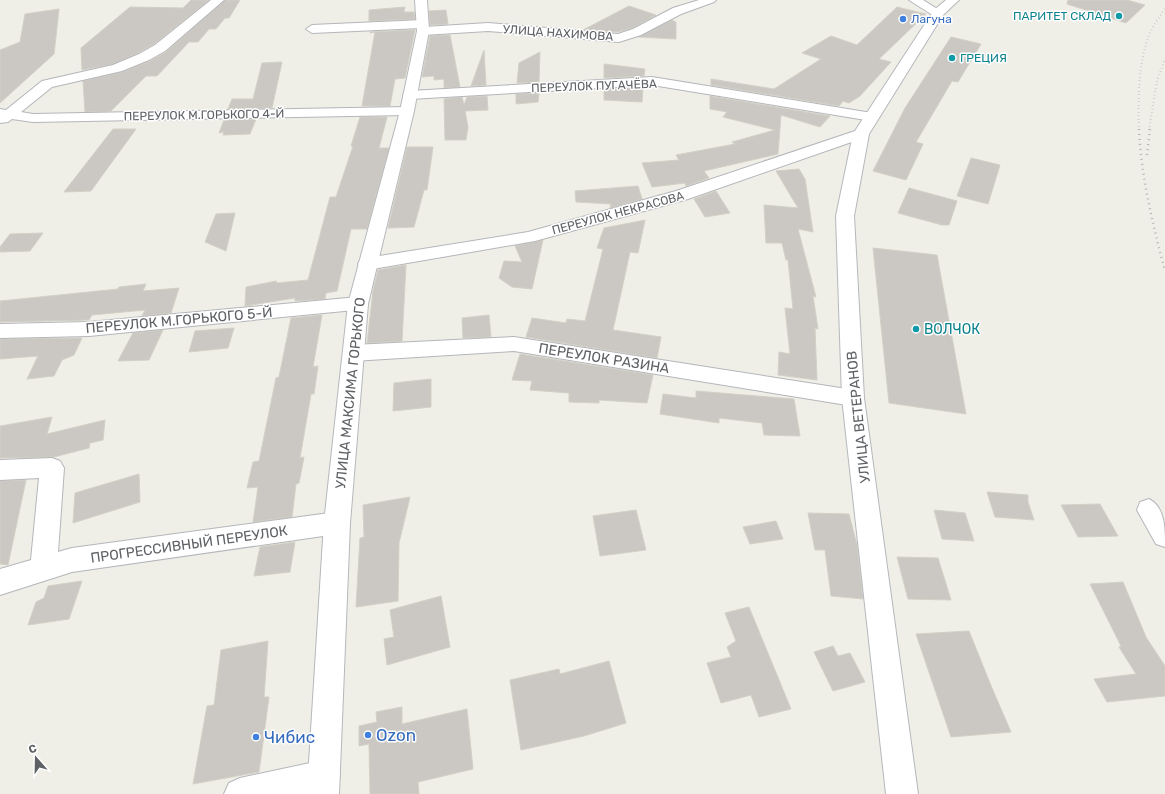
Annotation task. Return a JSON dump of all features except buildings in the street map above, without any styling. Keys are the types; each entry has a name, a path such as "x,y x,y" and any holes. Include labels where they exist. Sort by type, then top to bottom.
{"street":[{"path":"3,116 47,84 117,68 144,57 160,48 218,0"},
{"name":"УЛИЦА МАКСИМА ГОРЬКОГО","path":"324,785 337,522 358,304 409,103 423,27 421,0"},
{"name":"УЛИЦА НАХИМОВА","path":"312,29 488,27 618,38 637,32 677,11 710,0"},
{"path":"915,0 945,7"},
{"name":"УЛИЦА ВЕТЕРАНОВ","path":"900,793 862,457 853,398 845,216 867,125 945,7"},
{"name":"ПЕРЕУЛОК ПУГАЧЁВА","path":"409,103 652,81 867,125"},
{"name":"ПЕРЕУЛОК М.ГОРЬКОГО 4-Й","path":"3,116 33,118 409,103"},
{"name":"ПЕРЕУЛОК НЕКРАСОВА","path":"367,264 529,237 682,196 867,125"},
{"name":"ПЕРЕУЛОК М.ГОРЬКОГО 5-Й","path":"0,331 89,329 358,304"},
{"name":"ПЕРЕУЛОК РАЗИНА","path":"353,353 514,344 853,398"},
{"path":"0,470 52,468 43,569"},
{"path":"1149,510 1165,536"},
{"name":"ПРОГРЕССИВНЫЙ ПЕРЕУЛОК","path":"0,582 72,560 337,522"},
{"path":"240,794 324,785"}],"railway":[{"path":"1139,129 1139,94 1145,46 1151,31 1165,8"},
{"path":"1149,130 1157,81 1165,59"},
{"path":"1139,129 1145,183 1165,271"},
{"path":"1147,155 1150,129"}],"place":[{"name":"ПАРИТЕТ СКЛАД","path":"1119,16"},
{"name":"Лагуна","path":"903,19"},
{"name":"ГРЕЦИЯ","path":"952,58"},
{"name":"ВОЛЧОК","path":"916,329"},
{"name":"Ozon","path":"368,735"},
{"name":"Чибис","path":"256,737"}]}
